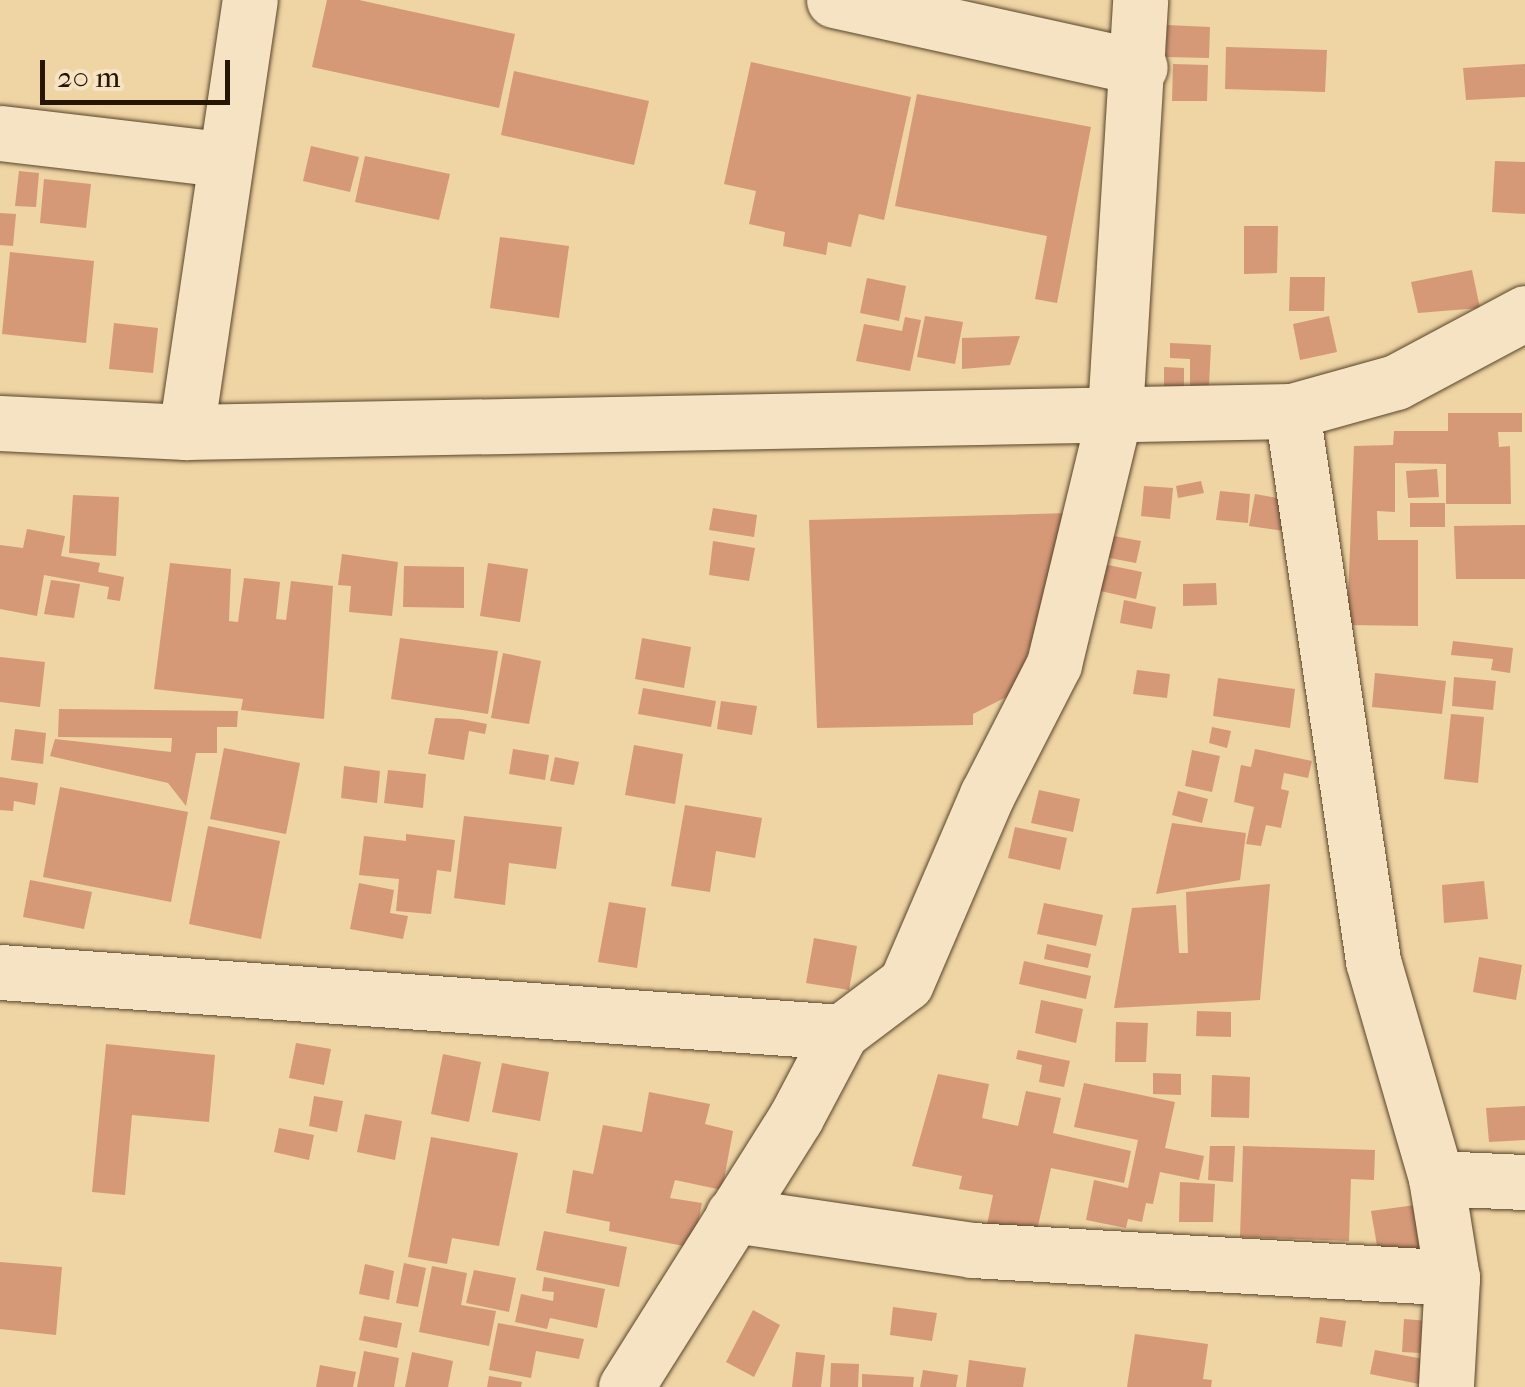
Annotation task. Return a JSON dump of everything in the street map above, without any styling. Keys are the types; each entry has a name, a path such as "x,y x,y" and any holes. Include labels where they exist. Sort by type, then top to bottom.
{"street":[{"path":"186,432 223,159 250,0"},
{"path":"834,0 1140,67"},
{"path":"626,1387 734,1215 841,1032 906,983 988,795 1054,664 1114,412 1140,67 1140,0"},
{"path":"0,133 223,159"},
{"path":"0,423 186,432 1292,411 1396,382 1525,314"},
{"path":"1292,411 1372,962 1436,1178 1452,1278 1446,1387"},
{"path":"0,972 841,1032"},
{"path":"1436,1178 1525,1182"},
{"path":"734,1215 972,1250 1452,1278"}],"building":[{"path":"327,0 359,0 515,34 499,108 312,67"},
{"path":"1167,25 1210,27 1209,58 1166,57"},
{"path":"1226,47 1327,50 1325,92 1225,89"},
{"path":"751,62 911,97 884,220 859,214 851,247 828,242 826,255 783,246 785,232 749,224 756,191 724,184"},
{"path":"1173,64 1208,65 1207,101 1172,101"},
{"path":"1525,64 1525,97 1466,100 1463,68"},
{"path":"514,71 649,101 634,165 501,135"},
{"path":"917,94 1091,127 1057,303 1035,299 1047,236 895,206"},
{"path":"311,146 359,157 350,192 303,181"},
{"path":"365,156 450,174 439,220 355,202"},
{"path":"1495,161 1525,162 1525,214 1492,212"},
{"path":"19,171 39,173 36,207 15,206"},
{"path":"44,179 91,184 86,228 40,223"},
{"path":"0,213 16,214 13,246 0,245"},
{"path":"1244,226 1278,226 1277,273 1244,274"},
{"path":"500,237 569,246 559,318 490,308"},
{"path":"10,252 94,261 86,343 2,334"},
{"path":"1472,270 1480,308 1418,313 1411,282"},
{"path":"1290,277 1325,277 1324,311 1289,311"},
{"path":"867,278 906,286 899,321 860,313"},
{"path":"925,316 963,322 955,364 917,357"},
{"path":"1329,316 1337,352 1300,360 1293,324"},
{"path":"905,317 921,320 910,371 856,361 864,324 902,331"},
{"path":"114,323 158,328 153,373 109,369"},
{"path":"1020,336 1010,365 962,369 962,338"},
{"path":"1170,343 1211,345 1209,386 1190,386 1190,359 1170,358"},
{"path":"1164,367 1184,368 1184,390 1164,390"},
{"path":"1448,413 1522,413 1522,432 1498,432 1499,447 1510,446 1511,504 1446,504 1446,464 1395,463 1395,512 1377,511 1378,540 1418,540 1418,626 1347,625 1354,446 1393,445 1394,431 1448,431"},
{"path":"1437,469 1439,497 1408,498 1406,471"},
{"path":"1201,481 1204,493 1178,498 1176,486"},
{"path":"1144,486 1173,488 1170,519 1141,516"},
{"path":"1220,491 1250,494 1248,523 1216,520"},
{"path":"1255,494 1289,500 1285,531 1249,526"},
{"path":"73,495 119,497 116,556 69,553"},
{"path":"1410,503 1445,503 1445,527 1410,527"},
{"path":"713,508 757,515 754,537 709,530"},
{"path":"1070,513 1016,692 973,714 973,725 817,728 809,520"},
{"path":"1525,525 1525,579 1456,579 1454,526"},
{"path":"27,529 65,536 61,556 100,563 98,572 124,577 120,601 107,599 109,587 44,575 37,616 0,609 0,545 23,548"},
{"path":"1103,534 1141,541 1136,563 1099,556"},
{"path":"713,541 755,548 749,581 709,575"},
{"path":"342,554 398,562 392,616 349,612 351,586 338,585"},
{"path":"170,563 231,569 229,621 238,622 244,578 280,582 276,619 286,620 291,581 333,586 324,719 241,710 243,699 154,689"},
{"path":"488,563 528,569 520,622 480,616"},
{"path":"1103,564 1142,572 1136,599 1096,590"},
{"path":"404,566 464,567 464,608 403,607"},
{"path":"51,580 80,584 74,618 44,614"},
{"path":"1216,583 1217,605 1183,606 1183,584"},
{"path":"1124,600 1156,607 1152,629 1120,623"},
{"path":"400,638 498,651 488,714 391,699"},
{"path":"642,638 691,647 684,688 635,679"},
{"path":"1453,641 1513,648 1510,673 1491,670 1493,659 1451,655"},
{"path":"503,653 541,661 529,724 491,718"},
{"path":"0,657 45,662 40,707 0,702"},
{"path":"1137,670 1170,674 1167,698 1133,694"},
{"path":"1375,673 1446,681 1442,714 1372,707"},
{"path":"1454,677 1496,681 1493,710 1452,706"},
{"path":"1218,678 1295,689 1290,728 1213,716"},
{"path":"643,688 716,701 711,727 638,714"},
{"path":"721,701 757,706 752,735 717,729"},
{"path":"59,709 238,711 237,727 217,727 217,753 196,753 186,806 168,783 50,756 55,739 171,752 172,738 58,737"},
{"path":"1451,714 1484,717 1478,783 1444,779"},
{"path":"435,718 487,724 485,734 469,731 464,760 428,754"},
{"path":"1212,727 1231,731 1227,748 1209,743"},
{"path":"15,729 46,733 43,764 11,760"},
{"path":"634,745 683,754 675,804 625,795"},
{"path":"224,748 300,763 286,834 210,819"},
{"path":"513,749 549,755 545,780 509,774"},
{"path":"1255,749 1312,761 1308,778 1284,773 1281,789 1289,791 1281,828 1266,825 1261,846 1246,844 1254,807 1234,802 1241,765 1251,767"},
{"path":"1192,750 1220,756 1212,792 1185,786"},
{"path":"555,757 579,762 574,785 550,781"},
{"path":"344,766 380,771 377,803 341,798"},
{"path":"388,770 426,774 423,808 384,803"},
{"path":"0,777 38,783 35,805 14,801 13,811 0,810"},
{"path":"60,787 188,812 171,902 43,877"},
{"path":"1039,790 1080,799 1073,832 1031,823"},
{"path":"1178,791 1208,799 1202,823 1172,815"},
{"path":"685,805 762,818 755,858 716,851 710,892 671,886"},
{"path":"464,816 562,827 556,869 509,863 505,905 454,898"},
{"path":"1172,823 1246,833 1240,880 1156,894"},
{"path":"208,826 280,841 261,939 189,924"},
{"path":"1015,827 1067,838 1060,870 1008,858"},
{"path":"406,834 455,840 451,872 437,870 431,914 396,911 399,879 359,875 364,836 406,841"},
{"path":"30,880 92,892 84,929 23,917"},
{"path":"1484,881 1488,919 1444,923 1442,885"},
{"path":"359,883 394,890 390,913 408,916 403,939 350,929"},
{"path":"1270,884 1260,1000 1114,1008 1132,908 1176,905 1179,953 1188,953 1186,892"},
{"path":"609,902 646,908 637,968 598,962"},
{"path":"1044,903 1103,915 1096,946 1037,934"},
{"path":"814,938 857,946 849,990 806,983"},
{"path":"1047,944 1091,954 1088,968 1044,959"},
{"path":"1479,957 1522,965 1516,1000 1473,992"},
{"path":"1024,961 1091,976 1086,999 1019,984"},
{"path":"1041,1000 1083,1009 1076,1043 1035,1033"},
{"path":"1197,1011 1231,1012 1231,1037 1196,1036"},
{"path":"1116,1022 1148,1023 1146,1062 1115,1062"},
{"path":"296,1043 331,1049 324,1085 289,1078"},
{"path":"106,1044 215,1055 209,1122 132,1115 125,1195 92,1192"},
{"path":"1018,1050 1070,1061 1064,1087 1039,1082 1042,1065 1016,1059"},
{"path":"443,1054 481,1062 469,1122 431,1114"},
{"path":"502,1063 549,1072 540,1121 492,1112"},
{"path":"1153,1073 1181,1074 1181,1095 1153,1094"},
{"path":"938,1074 989,1084 982,1118 1018,1126 1026,1091 1061,1098 1053,1133 1131,1151 1124,1183 1051,1168 1036,1235 987,1225 993,1195 959,1189 962,1176 912,1166"},
{"path":"1212,1075 1250,1077 1249,1118 1211,1117"},
{"path":"1084,1083 1175,1102 1165,1148 1204,1156 1199,1180 1160,1172 1153,1204 1146,1203 1142,1222 1128,1219 1126,1228 1086,1220 1094,1180 1128,1188 1138,1140 1074,1127"},
{"path":"649,1092 710,1104 705,1124 733,1131 722,1190 675,1180 670,1198 702,1203 693,1248 609,1231 610,1222 566,1213 573,1170 593,1174 603,1125 642,1132"},
{"path":"314,1096 343,1101 337,1132 309,1126"},
{"path":"1525,1106 1525,1140 1489,1142 1486,1108"},
{"path":"365,1114 402,1121 395,1160 357,1152"},
{"path":"279,1128 314,1135 309,1160 274,1152"},
{"path":"431,1137 518,1153 499,1246 452,1238 447,1264 408,1257"},
{"path":"1210,1146 1235,1146 1233,1182 1208,1180"},
{"path":"1243,1146 1375,1150 1374,1180 1351,1179 1349,1241 1240,1237"},
{"path":"1180,1182 1215,1184 1213,1222 1179,1222"},
{"path":"1423,1204 1429,1250 1379,1257 1371,1211"},
{"path":"544,1231 627,1247 619,1287 536,1270"},
{"path":"0,1262 62,1267 56,1335 0,1329"},
{"path":"404,1263 426,1268 418,1307 396,1303"},
{"path":"365,1264 394,1271 389,1300 359,1294"},
{"path":"432,1266 467,1273 461,1305 496,1311 489,1346 419,1332"},
{"path":"474,1270 516,1278 509,1312 466,1303"},
{"path":"544,1277 605,1289 597,1328 550,1318 547,1329 515,1322 521,1294 553,1301 554,1292 542,1291"},
{"path":"893,1307 937,1313 932,1341 890,1335"},
{"path":"753,1310 780,1325 754,1377 726,1362"},
{"path":"364,1316 402,1323 397,1348 359,1340"},
{"path":"1320,1317 1346,1321 1342,1347 1316,1343"},
{"path":"1404,1319 1441,1322 1439,1354 1402,1352"},
{"path":"498,1323 584,1339 579,1359 536,1351 531,1378 489,1370"},
{"path":"1135,1334 1208,1344 1203,1379 1212,1380 1211,1387 1127,1387"},
{"path":"1375,1350 1434,1361 1429,1386 1370,1374"},
{"path":"364,1351 399,1358 394,1387 357,1387"},
{"path":"412,1352 453,1361 448,1387 405,1387"},
{"path":"796,1352 825,1355 821,1387 792,1387"},
{"path":"969,1360 1026,1368 1023,1387 966,1387"},
{"path":"831,1363 859,1364 858,1387 830,1387"},
{"path":"320,1365 356,1372 353,1387 316,1387"},
{"path":"923,1370 958,1375 956,1387 920,1387"},
{"path":"862,1374 914,1377 913,1387 862,1387"},
{"path":"489,1376 522,1382 521,1387 487,1387"}]}
